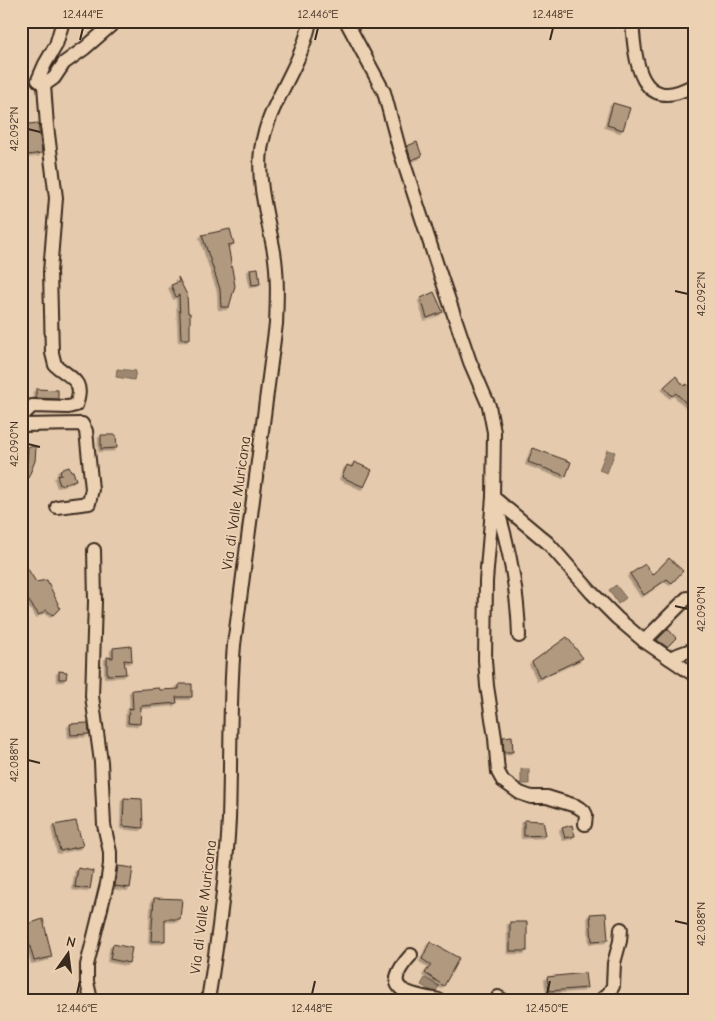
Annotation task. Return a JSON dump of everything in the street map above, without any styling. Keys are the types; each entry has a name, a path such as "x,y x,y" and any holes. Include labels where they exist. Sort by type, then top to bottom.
{"street":[{"path":"44,84 38,80 56,45 63,21"},
{"path":"44,84 54,78 64,63 85,48 116,21"},
{"name":"Via di Valle Muricana","path":"208,1000 227,850 230,698 234,645 276,324 277,276 262,188 261,152 265,131 302,51 310,21"},
{"path":"346,21 384,92 399,148 437,266 470,362 489,406 494,432 493,497 486,581 486,665 498,772 504,781 522,794 531,797 547,797 579,808 586,815 585,824"},
{"path":"632,21 638,67 645,84 654,90 669,94 682,91 694,85"},
{"path":"21,417 32,406 68,407 76,405 80,394 76,381 55,365 52,353 50,272 56,198 44,84"},
{"path":"21,425 82,424 86,431 92,489 89,503 57,507"},
{"path":"493,497 512,562 517,593 519,636"},
{"path":"493,497 548,543 603,606 644,641 694,675"},
{"path":"91,1000 87,982 87,965 107,884 110,864 110,852 104,825 100,756 92,701 95,602 94,550"},
{"path":"644,641 687,598"},
{"path":"668,658 694,649"},
{"path":"601,1000 609,993 613,986 614,963 621,929"},
{"path":"410,955 398,972 396,978 398,987 412,995 438,1000"}],"shaded area":[{"path":"117,369 136,371 134,380 116,377"},
{"path":"607,450 615,452 607,473 599,470"},
{"path":"616,585 626,598 618,604 609,590"},
{"path":"521,769 529,769 529,784 521,784"},
{"path":"425,978 439,986 435,993 421,985"}],"building":[{"path":"613,103 630,108 623,130 607,125"},
{"path":"38,123 42,153 21,156 21,125"},
{"path":"417,142 422,156 411,160 407,146"},
{"path":"230,229 234,244 228,245 235,286 229,307 221,307 220,289 202,235"},
{"path":"258,268 260,284 252,285 250,269"},
{"path":"178,277 187,295 188,313 190,313 190,339 181,339 179,295 176,297 171,285 179,282"},
{"path":"434,292 443,312 427,318 421,298"},
{"path":"676,376 684,386 687,384 694,392 694,411 676,393 672,396 664,387"},
{"path":"36,389 58,390 58,399 36,398"},
{"path":"101,435 116,435 117,448 101,449"},
{"path":"28,446 36,447 35,461 22,493 21,459 27,462"},
{"path":"533,448 571,462 566,476 528,462"},
{"path":"354,462 372,470 364,487 342,477 347,465 352,467"},
{"path":"69,467 73,471 76,480 60,485 57,476 61,475 60,470"},
{"path":"21,558 36,582 47,580 60,608 53,615 46,610 39,615 23,593 21,594"},
{"path":"669,558 683,571 672,583 667,579 644,595 630,574 645,564 653,575"},
{"path":"668,629 676,638 667,647 657,640"},
{"path":"567,637 583,658 540,678 532,662"},
{"path":"131,646 132,661 124,660 126,674 107,675 107,657 113,658 113,648"},
{"path":"59,671 67,672 66,679 59,679"},
{"path":"179,684 192,684 192,697 176,697 177,703 141,706 140,724 128,723 129,708 133,709 132,690 179,689"},
{"path":"88,723 89,734 71,735 70,724"},
{"path":"512,736 513,752 504,752 503,737"},
{"path":"124,798 142,799 143,828 123,826"},
{"path":"524,820 543,821 546,835 524,836"},
{"path":"76,821 83,846 60,851 54,825"},
{"path":"572,825 575,836 565,838 562,828"},
{"path":"118,866 133,868 130,888 115,886"},
{"path":"78,868 93,871 90,889 75,887"},
{"path":"154,898 182,899 180,919 165,919 165,941 151,941"},
{"path":"606,913 608,940 592,941 590,914"},
{"path":"43,919 52,957 34,961 22,926"},
{"path":"510,922 527,922 527,951 510,951"},
{"path":"430,942 459,958 444,986 425,973 431,965 422,959"},
{"path":"113,944 132,948 129,963 110,959"},
{"path":"585,973 587,988 549,991 547,977"}]}
